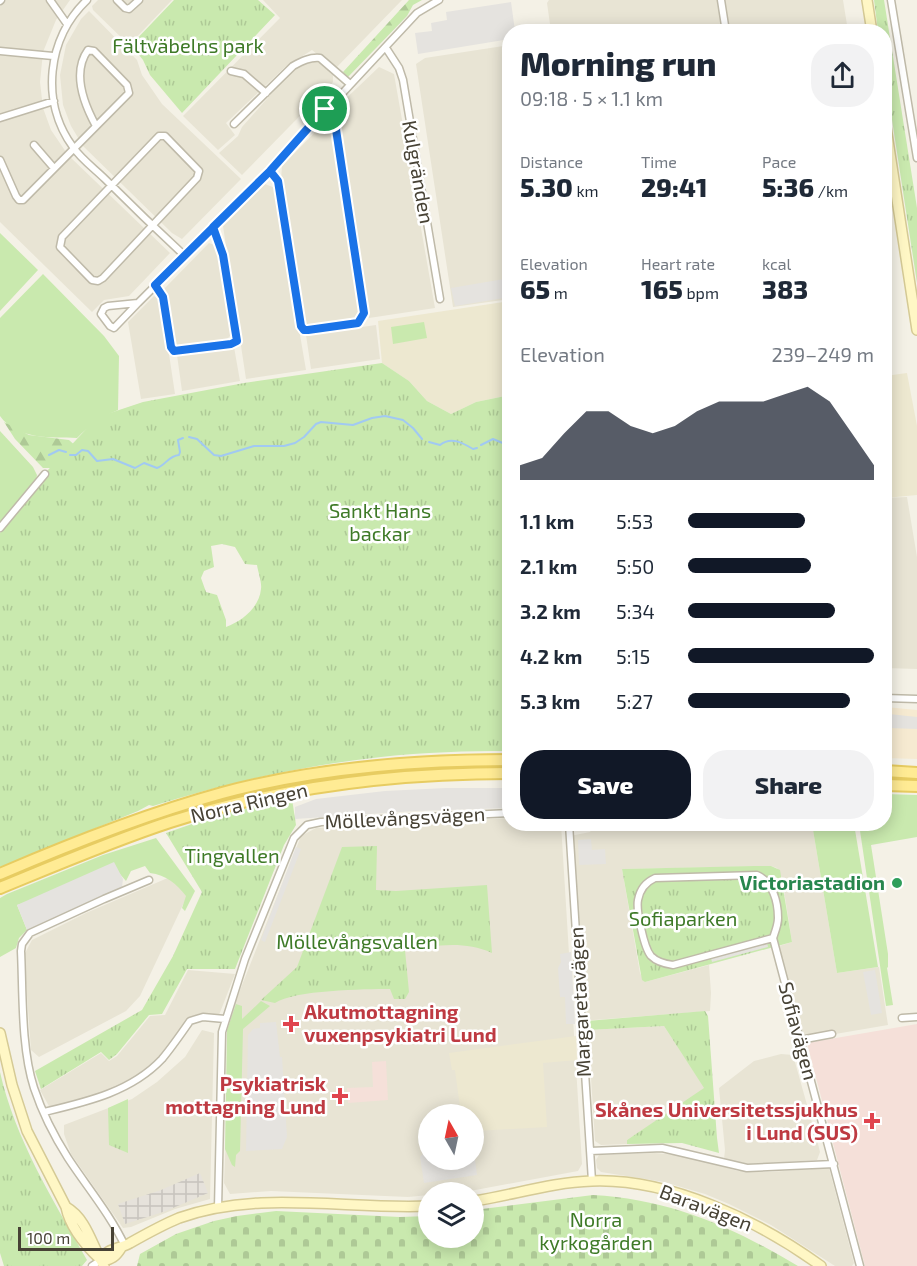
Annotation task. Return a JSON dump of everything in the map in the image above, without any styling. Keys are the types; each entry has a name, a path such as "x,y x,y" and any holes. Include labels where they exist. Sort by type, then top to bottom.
{"main road":[{"name":"Norra Ringen","path":"0,874 140,819 224,793 322,773 413,763 502,760"},
{"path":"892,771 917,773"},
{"name":"Norra Ringen","path":"0,888 162,825 226,806 280,794 358,782 414,776 502,773"},
{"path":"892,785 917,786"}],"street":[{"path":"50,0 67,24"},
{"path":"87,0 67,24 53,56 51,79 58,118 73,148 185,256"},
{"path":"117,0 129,9 139,0"},
{"path":"138,303 108,306 101,314 114,328 270,171 325,109 386,48 417,13 439,0"},
{"path":"721,0 725,24"},
{"path":"867,0 871,24"},
{"path":"891,0 917,158"},
{"name":"Kulgränden","path":"386,48 399,68 403,80 440,299"},
{"path":"0,160 19,200 23,200 53,167 96,126 129,93 129,88 94,51 88,50 83,60 81,83 84,99 96,126"},
{"path":"0,51 53,56"},
{"path":"234,124 293,66 314,57 320,58 350,84"},
{"path":"231,70 244,74 266,93"},
{"path":"0,118 54,101"},
{"path":"270,171 278,181 301,326 304,330 308,330 358,323 364,313 337,135 335,123 325,109"},
{"path":"159,135 165,136 199,171 197,178 103,278 98,281 92,280 63,251 59,243 62,237 112,186 159,135"},
{"path":"34,146 53,167"},
{"path":"892,167 917,330"},
{"path":"155,285 163,297 171,347 174,351 231,344 237,341 223,255 213,227"},
{"path":"0,528 45,474"},
{"path":"892,698 917,699"},
{"name":"Möllevångsvägen","path":"218,1208 222,1032 245,959 294,838 304,827 312,823 502,813"},
{"name":"Margaretavägen","path":"569,831 592,1181"},
{"path":"757,875 763,878 773,891 778,920 773,938 683,963 663,964 651,956 647,949 638,899 645,884 656,878 757,875"},
{"path":"123,1247 103,1208 68,1157 44,1112 34,1086 24,1023 21,951 22,944 30,933 149,880"},
{"name":"Sofiavägen","path":"773,938 860,1265"},
{"path":"902,1018 917,1017"},
{"path":"44,1112 104,1096 142,1076 162,1058 190,1022 197,1018 225,1019"},
{"path":"0,1033 12,1085 27,1131 66,1207 75,1212 103,1263"},
{"path":"800,1040 832,1034"},
{"path":"590,1150 662,1148 747,1168 834,1164"},
{"name":"Baravägen","path":"484,1199 592,1181 631,1183 702,1202 769,1234 821,1266"},
{"path":"92,1266 117,1256 123,1247 153,1230 180,1218 218,1208 269,1203 392,1208 418,1207"}],"shaded area":[{"path":"0,0 70,0 56,20 43,52 40,82 43,108 51,130 68,155 170,253 129,296 104,300 92,312 0,222"},
{"path":"98,0 172,0 129,45 93,10 92,6"},
{"path":"263,0 402,0 335,69 312,50 285,67 226,123 235,135 218,150 183,116 280,18"},
{"path":"549,0 843,0 847,24 550,24 547,3"},
{"path":"511,2 514,24 502,24 502,40 418,54 415,33 432,31 431,23 447,20 446,12"},
{"path":"89,11 137,60 142,75 162,104 241,179 182,239 172,233 83,146 71,126 63,105 60,75 66,45 81,19"},
{"path":"502,46 502,300 453,307 416,64 425,58"},
{"path":"317,61 333,74 333,82 242,175 219,153 238,136 242,127 295,67"},
{"path":"379,67 394,74 435,308 369,318 336,108"},
{"path":"323,124 333,129 361,309 357,319 310,327 304,321 281,180 282,166"},
{"path":"265,184 275,188 306,370 246,379 223,226"},
{"path":"209,243 217,246 233,333 227,339 179,347 174,343 163,290"},
{"path":"502,279 502,298 455,306 451,288"},
{"path":"154,296 161,301 175,394 141,399 128,322"},
{"path":"502,302 502,397 476,402 451,414 427,401 409,381 382,363 378,321"},
{"path":"376,325 380,359 311,369 306,335"},
{"path":"234,347 240,381 182,391 177,355"},
{"path":"907,373 917,426 917,495 892,497 892,375"},
{"path":"907,497 917,557 917,669 892,668 892,498"},
{"path":"892,708 917,710 917,759 892,758"},
{"path":"892,714 917,717 917,729 892,728"},
{"path":"502,788 502,808 295,819 295,807 316,799 385,791"},
{"path":"502,818 502,831 561,831 582,1164 578,1171 484,1188 484,1182 418,1182 418,1196 408,1197 271,1191 230,1194 224,1183 231,1013 301,836 316,828"},
{"path":"813,831 837,973 879,967 888,1025 800,1040 776,947 792,942 782,878 777,868 771,866 622,869 640,973 645,982 709,965 710,1011 581,1021 570,836 590,832"},
{"path":"591,839 592,850 605,849 606,864 579,865 578,840"},
{"path":"296,847 301,849 265,942 261,940"},
{"path":"114,862 123,879 122,887 27,930 17,905"},
{"path":"170,877 188,894 140,996 126,1011 39,1057 31,1050 24,955 32,940 86,913"},
{"path":"767,943 768,947 712,962 711,958"},
{"path":"571,952 575,1024 566,1024 565,997 560,997 558,968 561,962 560,954"},
{"path":"188,970 235,974 219,1015 201,1013 191,1017 163,1054 136,1076 102,1094 50,1108 40,1090 101,1053 109,1061 117,1056 150,1016 165,1015"},
{"path":"875,970 882,1013 871,1015 863,972"},
{"path":"276,1022 280,1057 282,1057 287,1137 282,1149 246,1151 248,1035 253,1029 260,1028 260,1023"},
{"name":"Skånes Universitetssjukhus i Lund (SUS)","path":"917,1024 917,1266 865,1266 807,1043"},
{"path":"664,1026 705,1089 627,1140 627,1144 601,1145 595,1141 588,1030"},
{"path":"202,1030 214,1033 210,1199 123,1228 71,1154 64,1134 64,1125 132,1099 157,1082 185,1057"},
{"path":"576,1036 577,1060 543,1063 547,1127 484,1131 484,1104 460,1104 455,1070 452,1070 449,1053"},
{"path":"781,1054 793,1055 820,1152 817,1160 749,1164 724,1159 719,1088 754,1061"},
{"path":"386,1061 388,1100 348,1103 347,1088 373,1087 372,1062"},
{"path":"655,1153 687,1156 738,1171 769,1172 829,1168 854,1263 852,1266 835,1266 771,1225 705,1194 664,1182 601,1172 597,1168 596,1160 599,1155"},
{"path":"422,1170 476,1170 477,1175 424,1182"},
{"path":"200,1173 208,1193 166,1211 125,1224 118,1204 161,1190"}],"green space":[{"name":"Fältväbelns park","path":"174,0 258,0 275,15 182,113 150,75 143,60 131,45"},
{"path":"409,0 422,0 413,5 407,16 348,77 343,72"},
{"path":"874,0 884,0 888,24 877,24"},
{"path":"892,50 917,208 917,283 892,120"},
{"path":"0,233 38,270 0,311"},
{"path":"43,274 104,336 119,356 118,410 96,422 77,438 35,436 7,424 0,416 0,318"},
{"path":"424,322 427,338 393,344 391,327"},
{"name":"Sankt Hans backar","path":"382,363 409,381 427,401 451,414 476,402 502,397 502,751 397,755 352,760 266,776 153,806 149,805 0,867 0,533 46,476 48,470 90,425 104,415 143,402 244,383","holes":["222,544 235,547 245,564 257,565 260,596 249,613 226,627 226,620 217,595 206,592 201,578 204,571 214,567 211,546"]},
{"path":"4,422 29,435 69,440 78,448 62,468 43,468 15,439"},
{"path":"0,431 33,467 37,475 36,480 0,523"},
{"path":"892,794 917,795 917,837 871,845 888,954 887,968 893,1005 886,1006 860,831 892,831"},
{"name":"Tingvallen","path":"292,799 296,825 284,845 235,969 187,969 162,1014 149,1015 117,1054 109,1060 101,1052 41,1089 35,1071 142,1010 173,956 202,892 166,833 218,815"},
{"path":"813,831 855,831 878,967 837,973"},
{"path":"156,838 195,891 185,911 182,908 186,896 183,892 166,878 150,873 145,866 131,871 126,881 119,873 17,905 27,930 19,938 16,948 0,957 0,898 103,855"},
{"name":"Möllevångsvallen","path":"377,846 376,890 396,891 487,885 492,953 460,945 405,950 409,992 405,999 394,999 390,989 379,989 297,995 275,1003 261,1000 297,967 342,847"},
{"name":"Sofiaparken","path":"771,866 780,870 792,942 645,982 642,980 622,869"},
{"path":"261,1001 270,1006 243,1029 240,1151 236,1155 235,1167 225,1149 227,1030 236,1004 242,1006 242,1019"},
{"path":"705,1011 708,1016 719,1153 682,1143 627,1144 627,1140 704,1088 664,1026 588,1030 587,1021"},
{"path":"0,1072 15,1121 36,1169 87,1260 82,1266 4,1266 0,1253"},
{"path":"128,1099 128,1153 109,1145 108,1108"},
{"name":"Norra kyrkogården","path":"593,1195 648,1202 725,1227 798,1266 137,1266 140,1254 176,1234 214,1221 276,1211 418,1216 418,1248 484,1248 484,1209"}],"waterway":[{"path":"189,437 197,439 214,455 221,456 254,446 284,446 295,443 321,422 353,425 385,416 403,420 422,439"},
{"path":"70,455 76,455 82,450 88,451 97,461 113,459 135,468 144,463 157,468 172,457 179,455 178,440 183,438"},
{"path":"481,445 493,439 502,443"},
{"path":"429,442 440,445 453,441 473,449 477,448"},
{"path":"49,455 59,450 66,452"}],"place":[{"name":"Victoriastadion","path":"897,883"},
{"name":"Akutmottagning vuxenpsykiatri Lund","path":"291,1024"},
{"name":"Psykiatrisk mottagning Lund","path":"340,1096"},
{"name":"Skånes Universitetssjukhus i Lund (SUS)","path":"872,1121"}],"route":[{"path":"325,109 270,171 213,227 185,256 155,285 163,297 171,347 174,351 231,344 237,341 223,255 219,238 213,227 270,171 278,181 301,326 304,330 308,330 358,323 362,318 364,313 335,123 325,109"}]}
